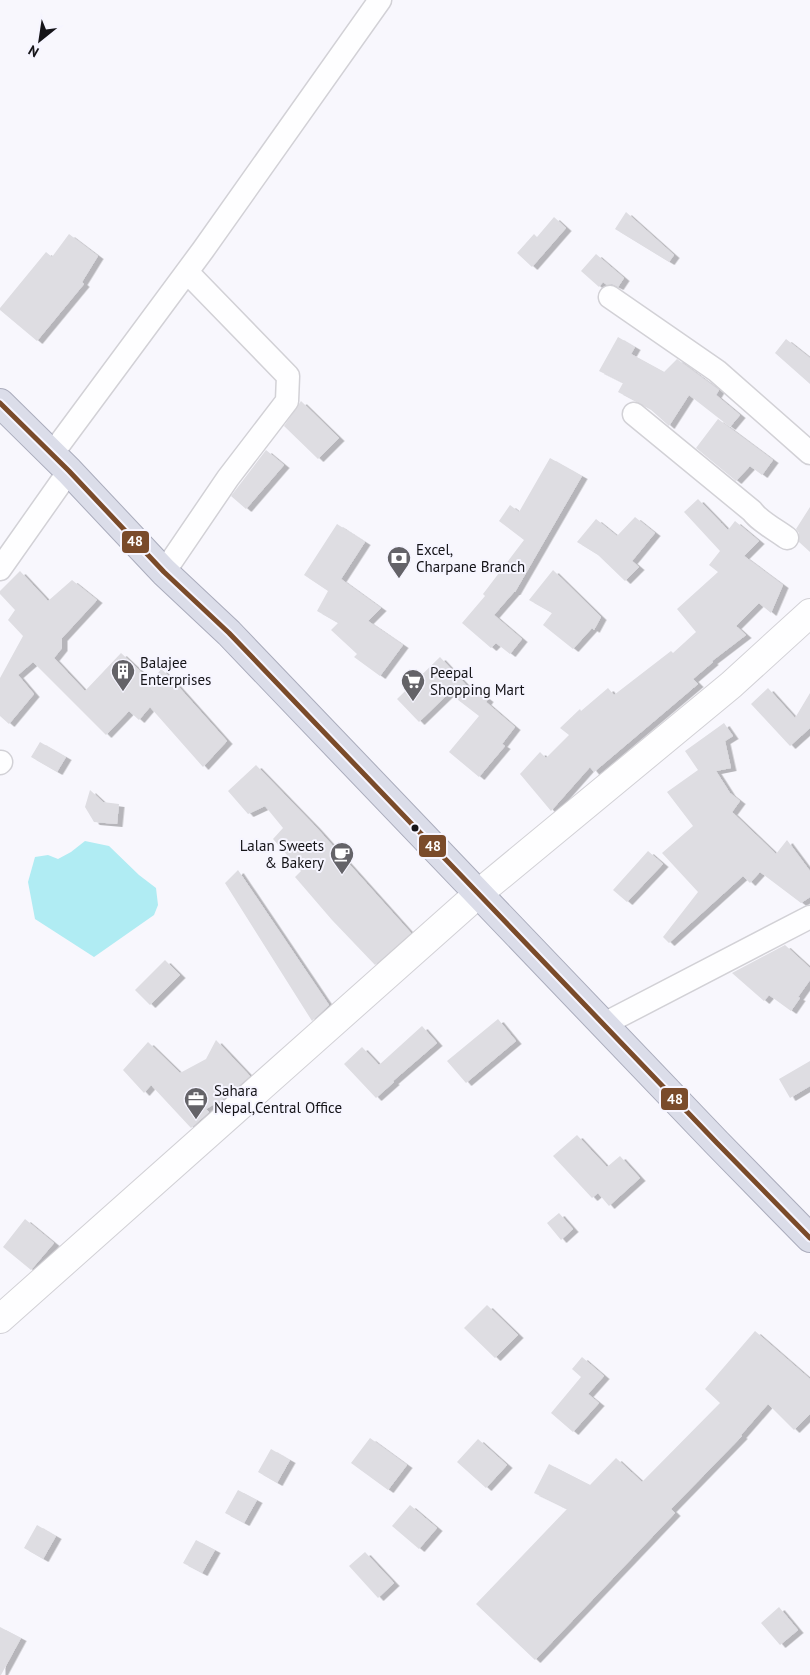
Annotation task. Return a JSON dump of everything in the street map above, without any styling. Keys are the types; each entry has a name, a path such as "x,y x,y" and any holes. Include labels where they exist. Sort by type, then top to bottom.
{"highway":[{"path":"0,403 164,572 229,633 810,1238"}],"street":[{"path":"0,569 60,463 187,272 380,0"},
{"path":"164,572 228,478 287,401 288,376 187,272"},
{"path":"610,297 717,371 810,453"},
{"path":"634,414 752,511 757,519 766,522 787,538"},
{"path":"0,1319 478,894 731,685 810,613"},
{"path":"604,1024 810,917"}],"water":[{"path":"85,841 109,846 139,875 156,888 158,905 154,915 94,957 35,919 28,882 35,857 48,855 58,859"}],"building":[{"path":"626,212 674,255 669,262 615,229"},
{"path":"554,217 566,228 532,267 517,253 534,234 537,237"},
{"path":"69,234 98,256 82,282 84,284 37,341 0,308 46,252 52,257"},
{"path":"596,254 624,278 618,287 612,284 607,285 603,282 599,287 581,271"},
{"path":"618,337 635,347 631,354 664,372 677,359 719,390 716,395 740,415 730,427 689,395 669,426 650,409 618,392 623,383 599,371"},
{"path":"786,339 810,358 810,384 775,353"},
{"path":"301,401 339,438 318,459 284,426"},
{"path":"718,419 773,460 762,475 750,466 736,481 696,448"},
{"path":"266,450 284,465 246,509 231,496"},
{"path":"550,458 582,476 515,592 494,615 522,639 510,654 496,643 491,648 462,623 485,596 483,594 524,540 499,521 510,505 519,512"},
{"path":"698,499 728,530 735,521 759,541 744,556 783,585 771,613 759,603 736,626 746,635 712,661 693,679 698,684 594,772 590,767 551,811 520,774 540,752 546,758 569,735 560,728 580,709 581,711 608,688 614,695 671,651 673,653 696,632 677,609 718,572 709,565 720,551 684,512"},
{"path":"810,507 810,552 799,542 799,533 796,529"},
{"path":"635,517 655,533 632,561 639,567 625,581 598,555 577,542 596,519 617,536"},
{"path":"337,524 365,542 341,579 381,608 368,621 403,645 380,676 354,657 357,654 331,630 338,623 317,611 328,591 304,575"},
{"path":"553,570 601,617 594,630 592,628 573,649 543,625 552,613 529,600"},
{"path":"20,571 48,601 72,580 97,600 62,638 62,648 54,658 85,691 121,653 152,682 161,669 169,676 227,741 203,767 150,707 139,720 129,711 106,735 33,662 18,675 34,694 9,724 0,716 0,678 23,636 8,620 15,610 0,594 0,591"},
{"path":"440,657 469,688 471,686 488,699 486,702 515,727 502,744 505,746 479,777 449,752 479,716 449,693 419,722 397,699"},
{"path":"768,688 795,718 810,693 810,728 790,746 751,704"},
{"path":"724,723 733,736 725,741 731,768 716,771 730,793 740,801 732,812 776,854 787,840 810,871 810,897 801,903 760,872 750,883 743,876 669,943 663,937 698,892 662,853 693,826 667,792 698,770 685,751"},
{"path":"40,742 66,757 57,772 31,757"},
{"path":"256,765 316,827 411,933 375,965 332,920 295,877 301,871 273,839 283,828 265,806 248,814 228,791"},
{"path":"90,790 103,802 119,804 117,824 94,822 85,807"},
{"path":"648,851 663,864 627,902 613,890"},
{"path":"238,870 329,1005 312,1021 225,883"},
{"path":"785,945 810,968 810,980 791,1011 769,995 764,1001 732,973"},
{"path":"165,960 180,975 150,1005 135,990"},
{"path":"498,1019 516,1041 466,1083 447,1061"},
{"path":"422,1026 437,1043 376,1098 344,1064 362,1047 379,1065"},
{"path":"216,1040 250,1076 225,1098 206,1109 209,1112 191,1128 151,1085 144,1093 123,1070 148,1042 180,1073 206,1059"},
{"path":"810,1061 810,1086 790,1098 779,1079"},
{"path":"577,1135 607,1167 620,1156 640,1178 609,1206 598,1193 592,1198 553,1156"},
{"path":"559,1213 573,1229 561,1240 547,1223"},
{"path":"25,1219 54,1243 31,1270 3,1247"},
{"path":"487,1305 518,1335 495,1358 464,1328"},
{"path":"755,1331 810,1379 810,1414 794,1430 768,1404 742,1436 671,1509 675,1513 535,1660 476,1604 567,1509 534,1493 549,1464 590,1485 616,1458 642,1482 720,1403 705,1389"},
{"path":"582,1357 604,1376 588,1394 599,1403 573,1432 551,1413 581,1377 572,1369"},
{"path":"370,1438 407,1465 388,1490 351,1463"},
{"path":"478,1439 507,1465 486,1488 457,1462"},
{"path":"271,1449 290,1460 277,1483 258,1472"},
{"path":"238,1490 257,1500 244,1523 225,1513"},
{"path":"410,1505 437,1528 419,1549 392,1526"},
{"path":"37,1525 56,1536 43,1559 24,1548"},
{"path":"196,1540 215,1550 202,1573 183,1563"},
{"path":"365,1552 394,1583 378,1598 349,1566"},
{"path":"779,1607 798,1630 780,1645 761,1623"},
{"path":"0,1627 21,1638 1,1675 0,1675"}],"transit line":[{"name":"48","path":"0,403 69,471 164,572 229,633 810,1238"}],"place":[{"name":"Excel, Charpane Branch","path":"399,579"},
{"name":"Balajee Enterprises","path":"123,692"},
{"name":"Peepal Shopping Mart","path":"413,702"},
{"name":"Lalan Sweets & Bakery","path":"342,875"},
{"name":"Sahara Nepal,Central Office","path":"196,1120"}]}
